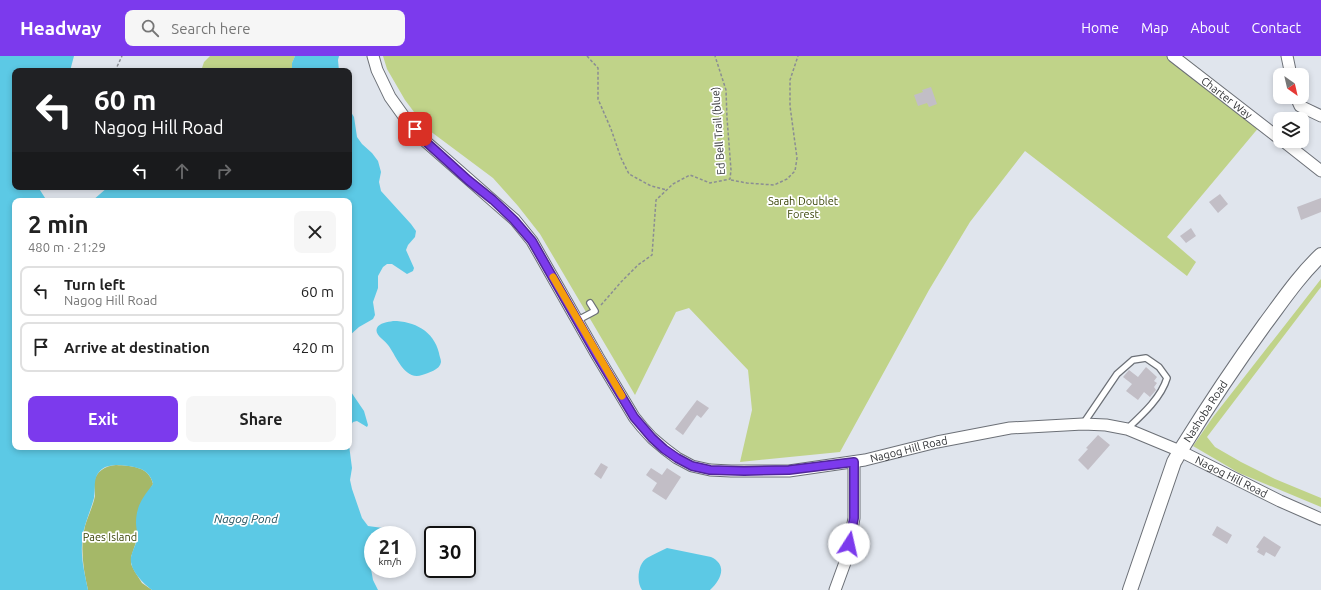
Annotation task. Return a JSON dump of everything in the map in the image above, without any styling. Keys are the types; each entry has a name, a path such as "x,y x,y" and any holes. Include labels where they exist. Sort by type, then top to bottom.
{"street":[{"name":"Nagog Hill Road","path":"373,56 377,70 390,97 405,118 425,141 468,180 493,200 514,220 532,241 634,417 652,438 664,449 692,466 710,470 731,471 781,471 814,468 854,462 937,442 1010,428 1083,424 1106,425 1127,429 1180,452 1280,501 1321,519"},
{"name":"Charter Way","path":"1173,56 1273,134"},
{"path":"1287,56 1290,68"},
{"path":"1299,104 1300,106 1321,116"},
{"path":"1291,148 1321,171"},
{"name":"Nashoba Road","path":"1130,590 1174,462 1200,419 1261,330 1308,267 1321,255"},
{"path":"835,590 847,557 854,518 854,462"}],"lane":[{"path":"578,320 595,311 590,303"},
{"path":"1083,424 1117,374 1133,360 1146,358 1159,367 1167,378 1165,386 1144,414 1127,429"}],"path":[{"path":"116,68 122,56"},
{"path":"586,56 598,68 598,99 611,129 621,158 629,174 651,186 667,190"},
{"name":"Ed Bell Trail (blue)","path":"594,309 603,304 621,282 652,255 656,200 673,184 690,175 710,183 730,180 731,170 726,90 715,56"},
{"path":"730,180 774,185 787,179 795,171 797,158 790,106 790,80 798,56"}],"green space":[{"path":"210,56 295,56 292,63 292,68 202,68 204,62"},
{"name":"Sarah Doublet Forest","path":"383,56 1183,56 1265,120 1167,237 1196,262 1187,276 1025,151 970,222 929,290 840,452 740,462 752,410 748,370 689,308 676,312 635,395 540,234 493,178 426,128 405,100 387,69"},
{"path":"1321,279 1321,287 1207,437 1215,447 1241,462 1275,479 1321,498 1321,507 1239,473 1193,446 1213,417"},
{"name":"Paes Island","path":"116,465 139,468 143,470 151,478 153,484 137,514 137,539 131,557 131,564 142,583 152,590 88,590 82,550 83,534 95,496 94,483 99,472"}],"water":[{"name":"Nagog Pond","path":"0,56 74,56 71,68 12,68 12,190 40,190 45,198 12,198 12,450 350,450 352,468 350,480 352,489 362,518 368,526 364,526 364,578 373,578 378,590 152,590 134,571 131,557 137,539 137,512 143,498 153,484 151,477 141,469 118,465 105,467 99,472 96,479 94,498 82,539 83,562 88,590 0,590"},
{"path":"295,56 339,56 339,68 292,68 292,63"},
{"path":"352,114 354,117 357,137 378,161 381,172 379,182 381,191 416,231 415,237 408,245 406,250 414,268 413,271 407,274 392,264 387,264 383,267 378,276 378,288 373,302 375,315 373,319 359,327 352,333 352,198 95,198 105,190 352,190"},
{"path":"393,321 401,321 415,325 428,333 436,345 441,362 436,369 416,376 405,371 388,345 376,331 378,326"},
{"path":"352,393 364,411 368,425 367,427 357,421 352,424"},
{"path":"667,548 711,557 716,560 720,564 721,568 720,577 717,582 710,590 642,590 639,582 639,573 644,560"}],"building":[{"path":"931,87 937,104 929,107 927,103 918,106 914,95"},
{"path":"1220,194 1228,204 1218,213 1209,202"},
{"path":"1321,198 1321,212 1301,220 1297,207"},
{"path":"1191,228 1196,236 1186,243 1180,236"},
{"path":"1146,367 1157,377 1154,381 1157,383 1154,387 1156,390 1150,397 1144,392 1138,400 1126,391 1132,384 1123,377 1129,370 1138,377"},
{"path":"697,400 709,408 701,418 697,415 683,435 675,429"},
{"path":"1098,435 1110,445 1088,470 1078,460 1088,449 1086,448"},
{"path":"601,463 608,467 601,479 594,474"},
{"path":"651,468 662,475 667,468 681,477 666,500 652,491 657,483 646,475"},
{"path":"1217,526 1232,535 1227,544 1212,535"},
{"path":"1264,536 1281,547 1275,557 1266,552 1264,556 1257,552 1259,549 1256,547"}],"slow traffic":[{"path":"553,277 622,396"}],"route":[{"path":"415,129 425,141 514,220 532,241 634,417 652,438 664,449 692,466 710,470 789,470 854,462 854,518 849,544"}]}
